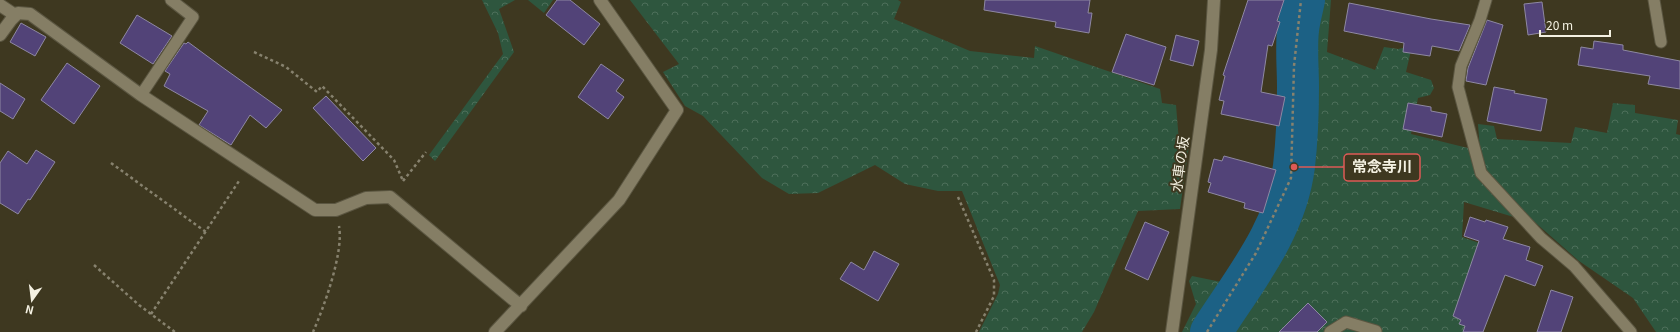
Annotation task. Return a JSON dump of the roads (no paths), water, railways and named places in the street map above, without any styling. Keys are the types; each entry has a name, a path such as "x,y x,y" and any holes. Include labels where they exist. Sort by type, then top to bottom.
{"street":[{"path":"501,330 521,306 619,200 676,110 600,0"},
{"name":"水車の坂","path":"1172,332 1211,50 1214,0"},
{"path":"0,5 15,15"},
{"path":"0,35 15,15 18,13 30,14 141,94 250,165 315,210 336,210 366,198 390,196 521,306"}],"lane":[{"path":"141,94 193,17 171,0"},
{"path":"1486,0 1480,20 1461,66 1458,87 1481,173 1541,238 1574,266 1631,332"},
{"path":"1654,0 1662,42"},
{"path":"1330,332 1346,322 1376,331"}],"waterway":[{"path":"1211,332 1262,253 1273,233 1290,189 1294,166 1297,126 1297,37 1304,0"}],"place":[{"name":"常念寺川","path":"1294,167"}]}
